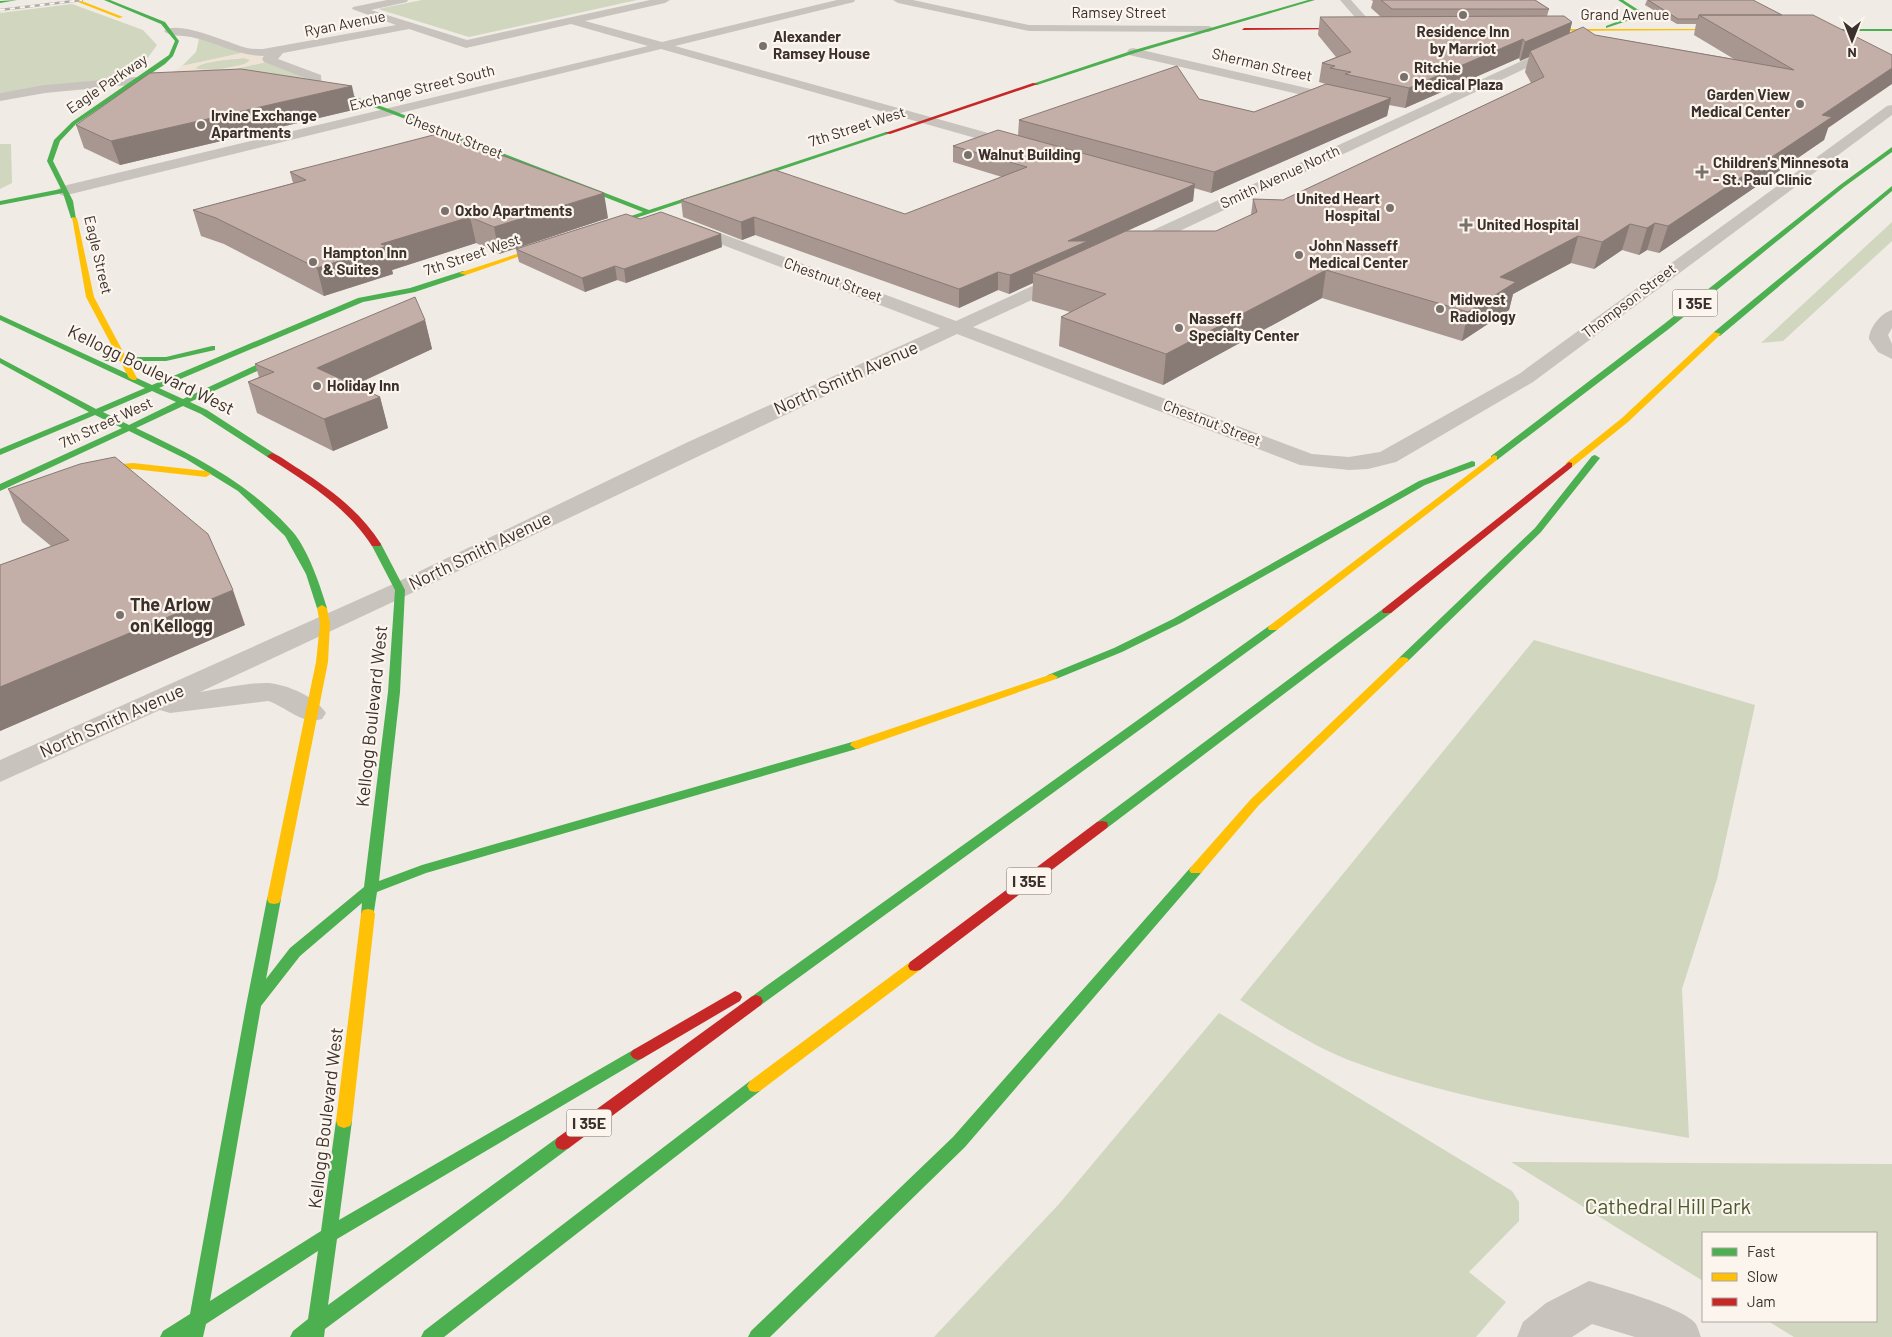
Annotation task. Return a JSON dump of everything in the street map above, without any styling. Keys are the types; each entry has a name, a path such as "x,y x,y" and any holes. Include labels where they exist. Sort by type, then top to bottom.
{"main road":[{"path":"0,2 15,0"},
{"name":"Eagle Parkway","path":"63,190 50,161 57,140 74,123 171,56 177,41 170,31 144,26 75,0"},
{"path":"106,0 163,22 170,31"},
{"name":"7th Street West","path":"585,233 1133,52 1209,28 1312,0"},
{"path":"1620,0 1678,30"},
{"path":"1602,30 1634,16 1647,14"},
{"path":"1209,28 1376,29"},
{"name":"Grand Avenue","path":"1563,46 1551,38 1521,30 1746,30"},
{"path":"1795,30 1892,30"},
{"path":"136,81 162,81"},
{"name":"Chestnut Street","path":"302,86 343,94 649,212"},
{"name":"I 35E","path":"299,1337 880,910 1305,605 1497,455 1667,326 1842,186 1892,149"},
{"name":"I 35E","path":"430,1337 805,1048 1363,630 1625,420 1721,331 1892,188"},
{"name":"Exchange Street South","path":"0,203 63,190"},
{"name":"Eagle Street","path":"63,190 70,201 90,297 133,378"},
{"name":"7th Street West","path":"0,452 361,300 412,290 567,239"},
{"name":"7th Street West","path":"384,308 412,290"},
{"name":"Kellogg Boulevard West","path":"0,317 204,412 336,498 372,536 400,590 394,692 339,1163 315,1337"},
{"path":"90,358 122,360 166,359 291,329"},
{"name":"7th Street West","path":"0,488 186,403 306,345"},
{"path":"0,360 96,412 158,441 241,489 290,534 322,598 326,624 322,662 253,1006 213,1242 194,1337"},
{"path":"757,1337 959,1142 1255,802 1538,530 1625,420"},
{"path":"253,1006 295,952 370,890 422,870 825,755 1051,678 1118,650 1177,621 1422,483 1497,455"},
{"path":"79,472 133,466 168,468 220,476"},
{"path":"0,494 45,480"},
{"path":"772,975 880,910"},
{"path":"169,1337 330,1234 746,990"}],"street":[{"path":"403,0 357,9 466,44 665,0"},
{"name":"Exchange Street South","path":"63,190 850,0"},
{"name":"Ramsey Street","path":"898,0 1029,28 1209,28"},
{"path":"1344,0 1376,29"},
{"path":"573,21 1032,150"},
{"name":"Ryan Avenue","path":"286,51 410,26"},
{"name":"Smith Avenue North","path":"1118,252 1563,46 1602,30"},
{"path":"170,31 194,34 252,53 286,51"},
{"path":"286,51 268,60 317,78 316,88"},
{"name":"Sherman Street","path":"1133,52 1358,104"},
{"path":"0,97 45,90 136,81"},
{"name":"Thompson Street","path":"1351,464 1373,462 1388,457 1526,378 1892,109"},
{"path":"1395,112 1412,116"},
{"path":"1205,198 1223,203"},
{"name":"Chestnut Street","path":"649,212 1308,460 1351,464"},
{"path":"958,327 1083,269"},
{"path":"1892,316 1879,331 1877,338 1880,344 1892,353"},
{"name":"North Smith Avenue","path":"0,772 400,590 696,447 958,327"},
{"path":"142,708 269,692 288,698 312,713"},
{"path":"1539,1337 1561,1318 1589,1302 1631,1314 1662,1327 1678,1337"}],"green space":[{"path":"422,0 637,0 469,37 378,9"},
{"path":"72,4 143,30 157,45 144,63 122,78 0,93 0,13"},
{"path":"199,39 205,39 242,53 182,66 196,52"},
{"path":"244,58 251,60 231,69 215,71 194,68 212,62"},
{"path":"266,62 310,80 202,76"},
{"path":"0,144 11,144 12,183 0,189"},
{"path":"1892,222 1892,241 1783,341 1761,343"},
{"path":"1534,640 1755,705 1717,879 1682,989 1689,1138 1559,1115 1472,1097 1387,1074 1346,1059 1319,1046 1240,1000"},
{"path":"1219,1013 1512,1191 1519,1202 1519,1221 1469,1272 1506,1302 1476,1337 934,1337 1059,1204"},
{"name":"Cathedral Hill Park","path":"1511,1162 1892,1164 1892,1337 1794,1337 1770,1322 1877,1322 1877,1232 1702,1232 1702,1280"}],"shaded area":[{"path":"242,53 267,55 263,59 266,62 202,76 172,73 182,66","holes":["244,58 250,60 245,64 216,70 195,69 201,64 228,59"]}],"building":[{"path":"1381,0 1535,0 1549,9 1392,9"},
{"path":"1648,0 1753,0 1782,15 1699,15 1698,19 1678,19"},
{"path":"1699,15 1813,15 1892,55 1892,68 1822,115 1832,117 1668,226 1655,223 1647,228 1630,224 1602,242 1578,236 1500,277 1516,282 1468,312 1326,270 1166,354 1061,317 1106,294 1033,273 1126,231 1216,231 1257,212 1253,199 1283,200 1544,77 1530,51 1583,27 1595,35 1794,70"},
{"path":"1564,16 1572,22 1525,42 1523,39 1409,88 1345,74 1351,72 1330,68 1335,66 1322,63 1351,52 1320,17"},
{"path":"1177,66 1199,99 1254,112 1326,84 1391,98 1214,172 1019,120"},
{"path":"241,69 352,86 111,141 76,125 150,73"},
{"path":"998,130 1195,184 1068,241 1088,241 1010,275 998,272 959,289 754,217 741,222 681,200 775,170 905,214 1027,167 953,146"},
{"path":"441,133 604,193 494,227 470,217 381,244 387,246 317,268 216,218 193,210 306,180 290,172"},
{"path":"661,212 721,234 624,269 615,266 582,278 516,249 626,214 640,219"},
{"path":"415,297 425,320 317,368 380,397 324,419 248,382 274,372 255,364"},
{"name":"The Arlow on Kellogg","path":"115,457 208,534 233,590 0,687 0,565 69,540 8,489 80,464"}],"railway":[{"path":"0,10 82,0"}],"traffic: fast":[{"path":"0,2 15,0"},
{"path":"74,218 70,201 50,161 57,140 74,123 163,63 171,56 177,41 163,23 106,0"},
{"path":"1035,84 1133,52 1313,0"},
{"path":"1608,27 1634,17 1638,11 1620,0"},
{"path":"1806,30 1892,30"},
{"path":"320,89 343,94 392,112 649,212"},
{"path":"600,228 888,133"},
{"path":"1494,458 1667,326 1842,186 1892,149"},
{"path":"1717,334 1892,188"},
{"path":"0,203 63,191"},
{"path":"0,452 361,300 412,290 463,273"},
{"path":"0,317 204,412 272,456"},
{"path":"106,359 166,359 212,348"},
{"path":"0,488 291,352"},
{"path":"0,360 96,412 189,457 241,489 289,534 311,574 322,608"},
{"path":"1403,660 1538,530 1595,458"},
{"path":"1052,677 1118,650 1177,621 1422,483 1472,464"},
{"path":"368,914 394,692 400,590 376,544"},
{"path":"1102,825 1387,611"},
{"path":"756,1001 1273,628"},
{"path":"253,1006 295,952 370,890 422,870 856,745"},
{"path":"757,1337 959,1142 1196,870"},
{"path":"194,1337 274,899"},
{"path":"169,1337 330,1234 638,1054"},
{"path":"430,1337 755,1086"},
{"path":"315,1337 344,1121"},
{"path":"299,1337 563,1143"}],"traffic: slow":[{"path":"75,0 121,17"},
{"path":"1534,30 1733,30"},
{"path":"74,218 90,297 133,378"},
{"path":"463,273 552,244"},
{"path":"1569,465 1625,420 1717,334"},
{"path":"1273,628 1494,458"},
{"path":"89,470 133,466 206,474"},
{"path":"274,899 322,662 325,624 322,608"},
{"path":"1196,870 1255,802 1403,660"},
{"path":"856,745 1052,677"},
{"path":"344,1121 368,914"},
{"path":"755,1086 915,966"}],"traffic: jam":[{"path":"1244,29 1356,29"},
{"path":"888,133 1035,84"},
{"path":"272,456 344,505 367,530 376,544"},
{"path":"1387,611 1569,465"},
{"path":"915,966 1102,825"},
{"path":"638,1054 735,997"},
{"path":"563,1143 756,1001"}],"place":[{"name":"Residence Inn by Marriot","path":"1463,15"},
{"name":"Alexander Ramsey House","path":"763,46"},
{"name":"Ritchie Medical Plaza","path":"1404,77"},
{"name":"Garden View Medical Center","path":"1800,104"},
{"name":"Irvine Exchange Apartments","path":"201,125"},
{"name":"Walnut Building","path":"968,155"},
{"name":"Children's Minnesota - St. Paul Clinic","path":"1702,172"},
{"name":"United Heart Hospital","path":"1390,208"},
{"name":"Oxbo Apartments","path":"445,211"},
{"name":"United Hospital","path":"1466,225"},
{"name":"John Nasseff Medical Center","path":"1299,255"},
{"name":"Hampton Inn & Suites","path":"313,262"},
{"name":"Midwest Radiology","path":"1440,309"},
{"name":"Nasseff Specialty Center","path":"1179,328"},
{"name":"Holiday Inn","path":"317,386"},
{"name":"The Arlow on Kellogg","path":"120,615"}]}
